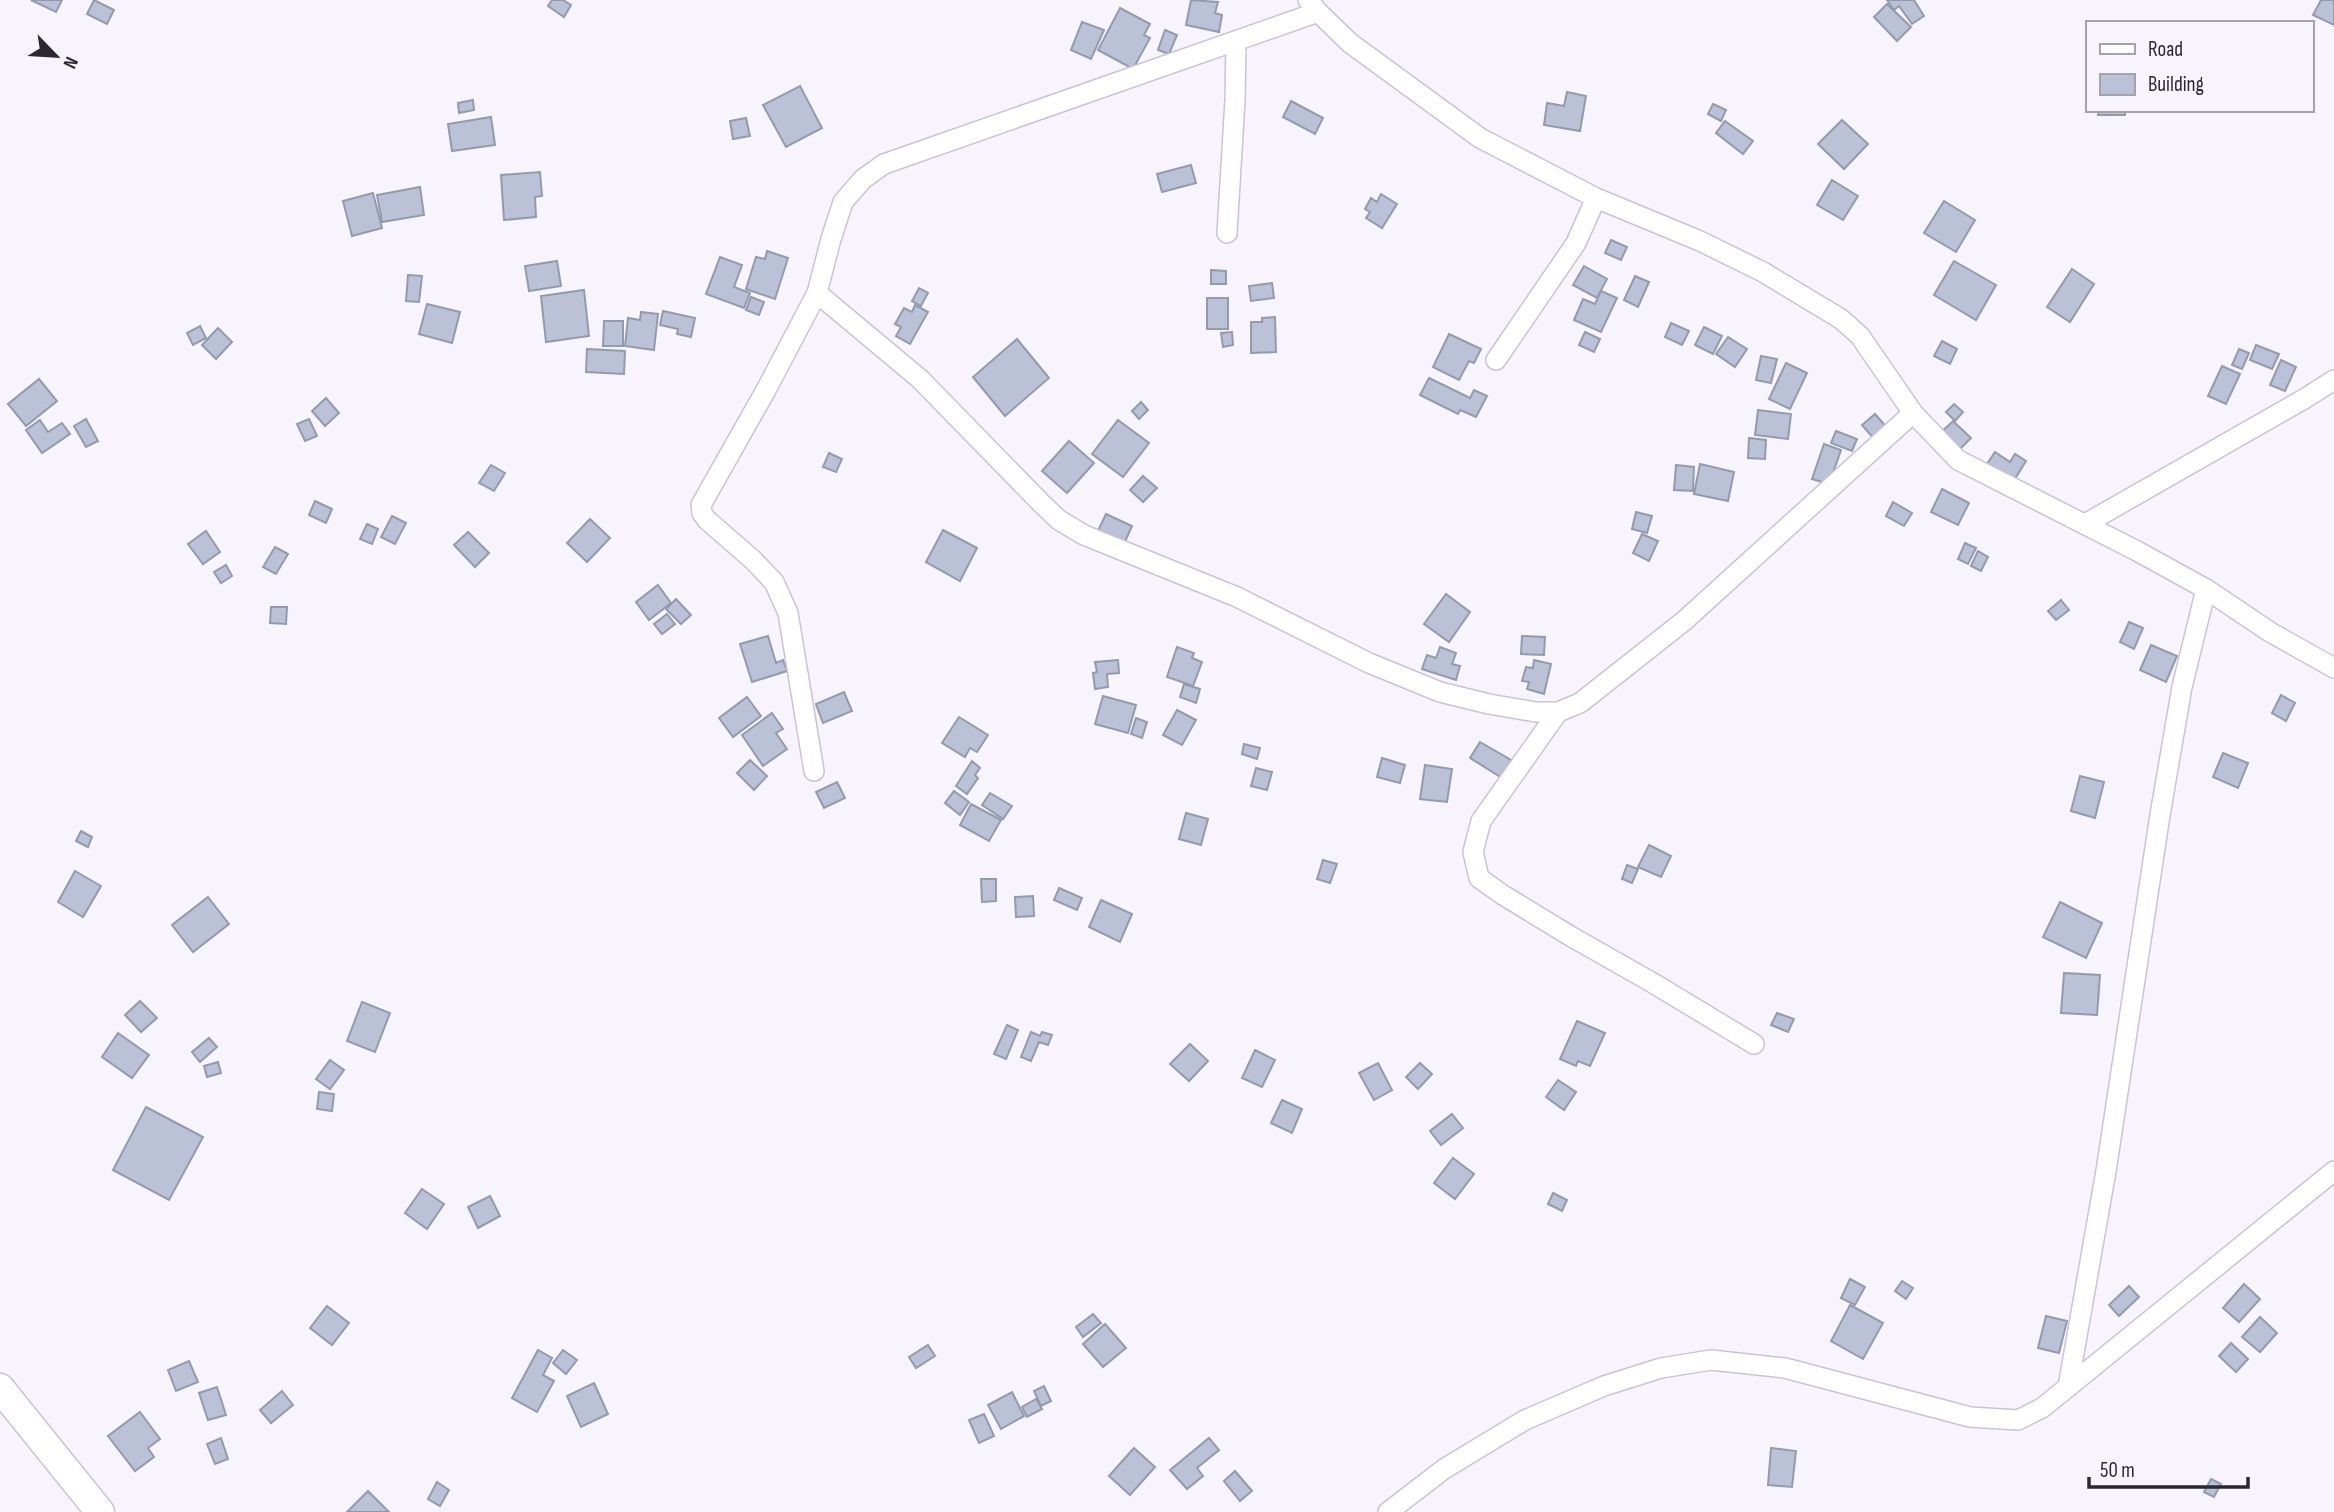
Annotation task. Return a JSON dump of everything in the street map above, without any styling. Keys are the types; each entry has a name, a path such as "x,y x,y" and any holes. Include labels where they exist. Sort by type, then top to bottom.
{"street":[{"path":"814,771 789,613 774,582 707,520 701,505 817,293 843,202 863,179 884,164 1236,43 1313,6 1350,43 1480,138 1596,198 1700,241 1742,262 1841,319 1860,336 1913,413 1958,460 2206,589 2270,632 2334,668"},
{"path":"1227,233 1236,43"},
{"path":"1496,360 1576,243 1596,198"},
{"path":"817,293 920,380 1059,520 1084,535 1237,597 1369,663 1440,692 1536,712 1558,712 1580,703 1684,621 1913,413"},
{"path":"2085,524 2334,380"},
{"path":"2068,1387 2106,1171 2182,687 2206,589"},
{"path":"1558,712 1481,821 1473,852 1479,878 1549,923 1754,1044"},
{"path":"1388,1512 1444,1469 1525,1420 1604,1386 1661,1368 1711,1360 1785,1368 1970,1417 2018,1420 2042,1408 2334,1171"},
{"path":"0,1388 100,1512"}],"building":[{"path":"31,0 62,0 56,12"},
{"path":"94,0 114,10 107,24 87,14"},
{"path":"552,0 563,0 571,5 564,17 548,6"},
{"path":"1191,0 1218,2 1215,13 1222,15 1219,32 1186,25"},
{"path":"1887,0 1914,0 1924,16 1912,24 1899,6 1894,10"},
{"path":"2321,0 2334,0 2334,25 2313,15"},
{"path":"1887,4 1911,27 1897,41 1874,17"},
{"path":"1120,8 1150,24 1144,35 1150,38 1133,69 1098,50"},
{"path":"1082,22 1104,30 1091,59 1071,50"},
{"path":"1165,30 1177,35 1169,54 1158,50"},
{"path":"800,86 822,128 786,147 763,105"},
{"path":"1567,92 1586,96 1580,131 1544,125 1547,103 1564,106"},
{"path":"473,100 474,110 459,113 458,103"},
{"path":"1291,101 1323,118 1315,134 1283,117"},
{"path":"1713,104 1726,110 1721,121 1708,114"},
{"path":"2099,112 2125,112 2125,115 2098,115"},
{"path":"491,117 495,145 452,151 448,124"},
{"path":"746,118 750,136 733,139 730,121"},
{"path":"1842,120 1868,144 1844,169 1818,144"},
{"path":"1725,121 1753,141 1743,154 1716,133"},
{"path":"1191,165 1196,183 1162,192 1157,174"},
{"path":"540,172 542,196 535,197 536,217 504,220 501,175"},
{"path":"1832,180 1858,196 1843,220 1817,205"},
{"path":"420,187 424,215 382,222 377,195"},
{"path":"373,193 382,228 352,236 343,201"},
{"path":"1381,194 1397,204 1382,228 1366,218 1370,212 1365,209 1371,198 1377,202"},
{"path":"1944,201 1975,220 1956,252 1924,233"},
{"path":"1611,240 1627,247 1621,260 1605,253"},
{"path":"767,251 788,258 775,299 746,289 756,257 765,259"},
{"path":"720,257 742,265 734,287 750,293 744,308 706,294"},
{"path":"557,261 561,286 529,291 525,266"},
{"path":"1954,261 1996,285 1976,320 1934,295"},
{"path":"1584,266 1607,279 1597,298 1573,285"},
{"path":"2072,269 2094,284 2070,322 2047,307"},
{"path":"1211,270 1226,271 1226,284 1211,284"},
{"path":"408,275 422,276 419,302 406,301"},
{"path":"1635,276 1649,282 1638,307 1624,300"},
{"path":"1272,283 1274,298 1251,301 1249,286"},
{"path":"919,288 928,293 921,306 912,301"},
{"path":"584,290 589,336 546,342 541,296"},
{"path":"1601,291 1617,298 1601,332 1574,320 1583,299 1595,304"},
{"path":"751,297 764,302 759,315 746,310"},
{"path":"1207,298 1228,298 1228,329 1207,329"},
{"path":"427,304 460,312 452,343 419,334"},
{"path":"915,305 928,312 910,344 896,336 901,327 895,324 904,308 912,312"},
{"path":"663,311 695,318 691,337 677,334 678,329 660,325"},
{"path":"641,312 658,314 654,350 625,346 628,318 640,320"},
{"path":"1275,317 1276,352 1251,353 1251,322 1262,322 1262,318"},
{"path":"604,321 623,321 623,346 603,346"},
{"path":"1671,323 1689,331 1682,345 1665,337"},
{"path":"200,326 206,338 193,345 187,333"},
{"path":"1704,327 1722,336 1713,354 1695,345"},
{"path":"218,328 232,342 216,359 202,345"},
{"path":"1232,332 1233,345 1223,347 1221,333"},
{"path":"1585,332 1600,339 1594,352 1579,345"},
{"path":"1449,334 1481,349 1474,363 1469,361 1459,380 1433,367"},
{"path":"1728,337 1747,349 1735,367 1716,354"},
{"path":"1017,339 1049,378 1005,416 973,377"},
{"path":"1942,341 1957,349 1950,364 1934,356"},
{"path":"2256,345 2279,354 2272,369 2250,360"},
{"path":"587,349 625,351 624,374 586,372"},
{"path":"2239,349 2249,353 2242,369 2232,365"},
{"path":"1761,356 1777,359 1771,383 1756,380"},
{"path":"2281,360 2296,367 2285,391 2270,385"},
{"path":"1786,363 1807,373 1790,409 1769,399"},
{"path":"2222,366 2240,374 2226,404 2208,396"},
{"path":"1429,378 1470,398 1474,390 1487,396 1476,417 1460,410 1458,414 1420,395"},
{"path":"39,379 57,401 26,426 8,404"},
{"path":"326,398 339,413 325,426 312,411"},
{"path":"1141,402 1148,410 1139,419 1132,411"},
{"path":"1954,404 1963,412 1955,421 1946,412"},
{"path":"1758,410 1791,414 1788,439 1755,435"},
{"path":"1875,414 1888,429 1875,440 1862,425"},
{"path":"86,419 98,441 86,447 74,426"},
{"path":"309,419 317,436 305,441 297,424"},
{"path":"40,420 48,432 62,423 70,434 42,453 26,430"},
{"path":"1118,420 1149,443 1123,477 1092,454"},
{"path":"1953,421 1971,438 1955,454 1937,436"},
{"path":"1836,431 1857,439 1852,451 1831,443"},
{"path":"1749,438 1766,440 1765,459 1748,458"},
{"path":"1069,441 1094,463 1067,493 1042,471"},
{"path":"1824,444 1841,450 1829,484 1812,479"},
{"path":"1995,452 2010,462 2015,454 2026,461 2013,482 1987,464"},
{"path":"829,453 842,459 836,472 823,467"},
{"path":"1700,464 1734,472 1728,501 1694,494"},
{"path":"491,465 505,473 494,491 479,483"},
{"path":"1676,465 1694,467 1693,491 1674,490"},
{"path":"1143,476 1157,488 1143,502 1130,490"},
{"path":"1942,489 1969,503 1958,525 1931,512"},
{"path":"315,501 332,509 326,523 309,515"},
{"path":"1893,502 1912,513 1904,526 1886,516"},
{"path":"1636,512 1652,516 1647,533 1632,529"},
{"path":"1106,514 1132,526 1123,546 1096,535"},
{"path":"392,516 406,523 395,544 381,537"},
{"path":"590,519 610,538 587,562 567,543"},
{"path":"367,524 378,529 372,544 360,539"},
{"path":"943,530 977,548 960,581 926,562"},
{"path":"206,531 220,552 203,564 188,544"},
{"path":"468,532 489,553 475,567 454,545"},
{"path":"1642,534 1658,541 1649,561 1633,553"},
{"path":"1965,543 1976,548 1968,564 1958,559"},
{"path":"275,547 288,554 276,574 263,567"},
{"path":"1978,551 1988,557 1981,571 1971,566"},
{"path":"226,565 232,576 221,583 214,572"},
{"path":"658,585 671,603 649,620 636,602"},
{"path":"1446,594 1470,612 1449,642 1424,624"},
{"path":"676,599 691,615 681,624 666,609"},
{"path":"2061,600 2069,610 2056,620 2048,611"},
{"path":"271,607 287,607 286,624 270,623"},
{"path":"667,614 675,624 662,634 654,624"},
{"path":"2129,622 2143,628 2134,649 2120,642"},
{"path":"768,636 776,663 783,660 787,671 752,682 740,644"},
{"path":"1522,636 1545,637 1544,655 1521,654"},
{"path":"2151,645 2177,656 2166,682 2140,670"},
{"path":"1177,647 1194,653 1192,658 1202,662 1193,686 1167,677"},
{"path":"1440,647 1456,653 1452,664 1460,666 1456,680 1422,669 1427,655 1436,658"},
{"path":"1118,660 1119,673 1107,674 1108,687 1095,689 1095,662"},
{"path":"1534,660 1551,664 1544,694 1527,689 1529,682 1522,681 1526,667 1533,668"},
{"path":"1184,684 1200,689 1196,703 1180,697"},
{"path":"844,692 852,711 823,723 816,704"},
{"path":"2281,695 2295,703 2286,721 2272,713"},
{"path":"1103,696 1136,705 1128,733 1095,724"},
{"path":"747,697 761,716 733,737 719,718"},
{"path":"1177,710 1196,720 1182,745 1163,735"},
{"path":"772,713 783,729 776,733 787,749 763,766 742,735"},
{"path":"959,717 988,735 977,752 970,748 965,757 942,743"},
{"path":"1136,718 1147,722 1142,738 1131,734"},
{"path":"1480,742 1513,761 1502,778 1470,758"},
{"path":"1244,744 1260,748 1257,759 1242,754"},
{"path":"2223,753 2248,763 2238,788 2213,777"},
{"path":"1382,758 1405,765 1400,783 1377,777"},
{"path":"750,760 767,776 754,790 737,773"},
{"path":"972,761 980,768 975,775 978,778 967,794 956,786"},
{"path":"1425,765 1452,769 1447,802 1420,799"},
{"path":"1256,768 1272,772 1267,790 1251,786"},
{"path":"2080,776 2104,782 2095,818 2071,811"},
{"path":"837,782 845,798 824,808 816,792"},
{"path":"954,791 969,802 960,815 945,803"},
{"path":"990,793 1012,806 1003,819 982,805"},
{"path":"971,804 1001,820 989,841 960,825"},
{"path":"1186,813 1208,819 1201,845 1179,839"},
{"path":"81,831 92,837 88,847 76,841"},
{"path":"1649,845 1671,856 1661,877 1638,867"},
{"path":"1323,860 1337,864 1330,883 1317,879"},
{"path":"1627,865 1638,869 1632,883 1622,879"},
{"path":"75,871 101,886 83,917 58,902"},
{"path":"981,879 996,879 996,901 982,902"},
{"path":"1059,888 1082,898 1077,910 1054,900"},
{"path":"1033,896 1034,916 1016,917 1015,897"},
{"path":"208,897 229,924 193,952 172,925"},
{"path":"1101,900 1132,914 1120,942 1089,927"},
{"path":"2060,902 2102,923 2086,958 2043,937"},
{"path":"2064,973 2100,975 2097,1015 2061,1013"},
{"path":"140,1001 157,1018 141,1032 125,1015"},
{"path":"362,1002 390,1013 375,1052 347,1041"},
{"path":"1777,1013 1794,1019 1788,1032 1771,1025"},
{"path":"1577,1021 1605,1033 1590,1066 1578,1061 1576,1066 1560,1059"},
{"path":"1007,1025 1018,1030 1006,1059 994,1054"},
{"path":"1031,1032 1040,1036 1042,1032 1052,1035 1048,1045 1039,1042 1031,1061 1021,1057"},
{"path":"118,1033 149,1055 132,1078 102,1057"},
{"path":"209,1038 217,1047 200,1062 192,1052"},
{"path":"1190,1044 1208,1061 1189,1081 1170,1064"},
{"path":"1255,1050 1275,1060 1262,1087 1242,1078"},
{"path":"330,1060 344,1070 330,1089 316,1079"},
{"path":"218,1062 221,1073 207,1077 204,1066"},
{"path":"1378,1063 1392,1090 1374,1100 1359,1073"},
{"path":"1420,1063 1432,1074 1418,1089 1406,1077"},
{"path":"1558,1080 1576,1092 1564,1110 1546,1097"},
{"path":"319,1092 334,1094 332,1111 317,1109"},
{"path":"1282,1100 1302,1109 1292,1133 1271,1123"},
{"path":"146,1107 203,1137 169,1200 113,1170"},
{"path":"1452,1114 1463,1128 1441,1145 1430,1131"},
{"path":"1453,1158 1474,1174 1455,1199 1434,1183"},
{"path":"422,1189 444,1204 427,1229 405,1213"},
{"path":"1553,1193 1567,1200 1562,1211 1548,1204"},
{"path":"490,1196 500,1216 478,1228 468,1207"},
{"path":"1850,1279 1865,1287 1855,1305 1841,1298"},
{"path":"1902,1281 1913,1288 1906,1299 1895,1291"},
{"path":"2244,1284 2260,1299 2239,1322 2223,1308"},
{"path":"2129,1286 2139,1297 2119,1316 2109,1305"},
{"path":"1850,1305 1883,1323 1863,1359 1831,1341"},
{"path":"327,1306 349,1323 332,1345 310,1328"},
{"path":"1093,1314 1101,1323 1083,1337 1076,1327"},
{"path":"2046,1316 2067,1321 2059,1353 2038,1348"},
{"path":"2260,1317 2277,1333 2260,1352 2242,1337"},
{"path":"1105,1324 1126,1348 1103,1367 1083,1344"},
{"path":"2231,1343 2248,1359 2236,1372 2219,1356"},
{"path":"928,1345 935,1356 916,1368 909,1357"},
{"path":"538,1350 552,1358 543,1375 554,1381 537,1412 512,1398"},
{"path":"563,1350 577,1360 566,1374 553,1363"},
{"path":"189,1361 198,1382 176,1391 168,1370"},
{"path":"594,1383 608,1414 581,1427 567,1396"},
{"path":"1044,1386 1051,1401 1041,1406 1034,1391"},
{"path":"217,1387 226,1415 208,1420 199,1393"},
{"path":"282,1391 293,1405 271,1423 260,1410"},
{"path":"1012,1392 1024,1416 1001,1429 988,1405"},
{"path":"1036,1399 1042,1409 1027,1417 1022,1407"},
{"path":"140,1412 160,1439 148,1448 154,1457 135,1471 108,1436"},
{"path":"984,1414 994,1436 979,1443 969,1420"},
{"path":"221,1438 228,1459 215,1464 207,1444"},
{"path":"1209,1438 1219,1450 1197,1468 1203,1476 1187,1489 1170,1470"},
{"path":"1134,1448 1155,1467 1130,1495 1109,1476"},
{"path":"1771,1448 1796,1451 1792,1487 1768,1485"},
{"path":"1235,1471 1252,1491 1240,1501 1224,1481"},
{"path":"2211,1479 2221,1484 2214,1497 2204,1492"},
{"path":"437,1482 449,1490 440,1506 428,1499"},
{"path":"368,1491 389,1512 347,1512"}]}
